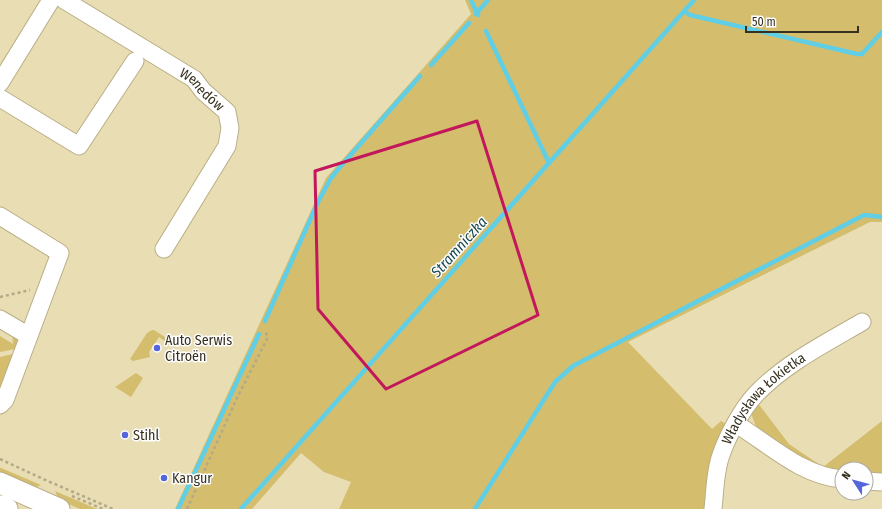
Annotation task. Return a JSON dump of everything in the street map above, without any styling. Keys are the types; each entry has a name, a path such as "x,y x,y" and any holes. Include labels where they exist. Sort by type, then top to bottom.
{"main road":[{"path":"0,482 58,509"},
{"path":"0,506 7,509"}],"street":[{"path":"0,83 51,0"},
{"name":"Wenedów","path":"64,0 194,79 203,91 227,112 230,128 227,146 164,249"},
{"path":"0,98 79,146 135,61"},
{"path":"0,216 60,253 5,400 0,405"},
{"path":"0,319 29,336"},
{"name":"Władysława Łokietka","path":"713,509 719,460 727,440 747,406 756,394 775,377 807,354 862,322"},
{"path":"736,424 809,471 834,478"}],"path":[{"path":"0,298 24,291 46,289"},
{"path":"187,509 237,398 268,337 265,331"},
{"path":"0,459 114,509"}],"highlighted area":[{"path":"477,121 538,315 386,389 318,309 315,171"}],"shaded area":[{"path":"465,0 882,0 882,222 870,222 628,342 712,429 721,421 726,424 717,445 707,509 339,509 351,482 324,472 301,453 252,509 244,509 404,327 402,325 239,509 175,509 326,178 471,14"},
{"path":"152,330 168,339 166,342 159,337 149,352 150,357 133,361 130,359 147,333"},
{"path":"12,331 18,335 20,348 0,352 0,336 13,344"},
{"path":"13,354 17,357 0,400 0,357"},
{"path":"809,362 757,402 789,444 823,467 882,421 882,477 874,476 874,461 834,461 834,472 821,470 758,431 752,416 752,411 759,397"},
{"path":"136,373 143,378 131,397 115,387"},
{"path":"0,468 41,485 34,488 0,473"},
{"path":"55,491 97,509 80,509 59,500"}],"waterway":[{"path":"471,0 478,15"},
{"path":"476,14 488,0"},
{"name":"Stramniczka","path":"241,509 694,0"},
{"path":"684,11 690,15 857,54 862,54 882,32"},
{"path":"431,65 469,23"},
{"path":"486,31 549,163"},
{"path":"265,321 318,202 331,178 420,76"},
{"path":"475,509 555,382 573,366 864,215 882,217"},
{"path":"178,509 259,334"}],"place":[{"name":"Auto Serwis Citroën","path":"157,348"},
{"name":"Stihl","path":"125,435"},
{"name":"Kangur","path":"164,478"}]}
